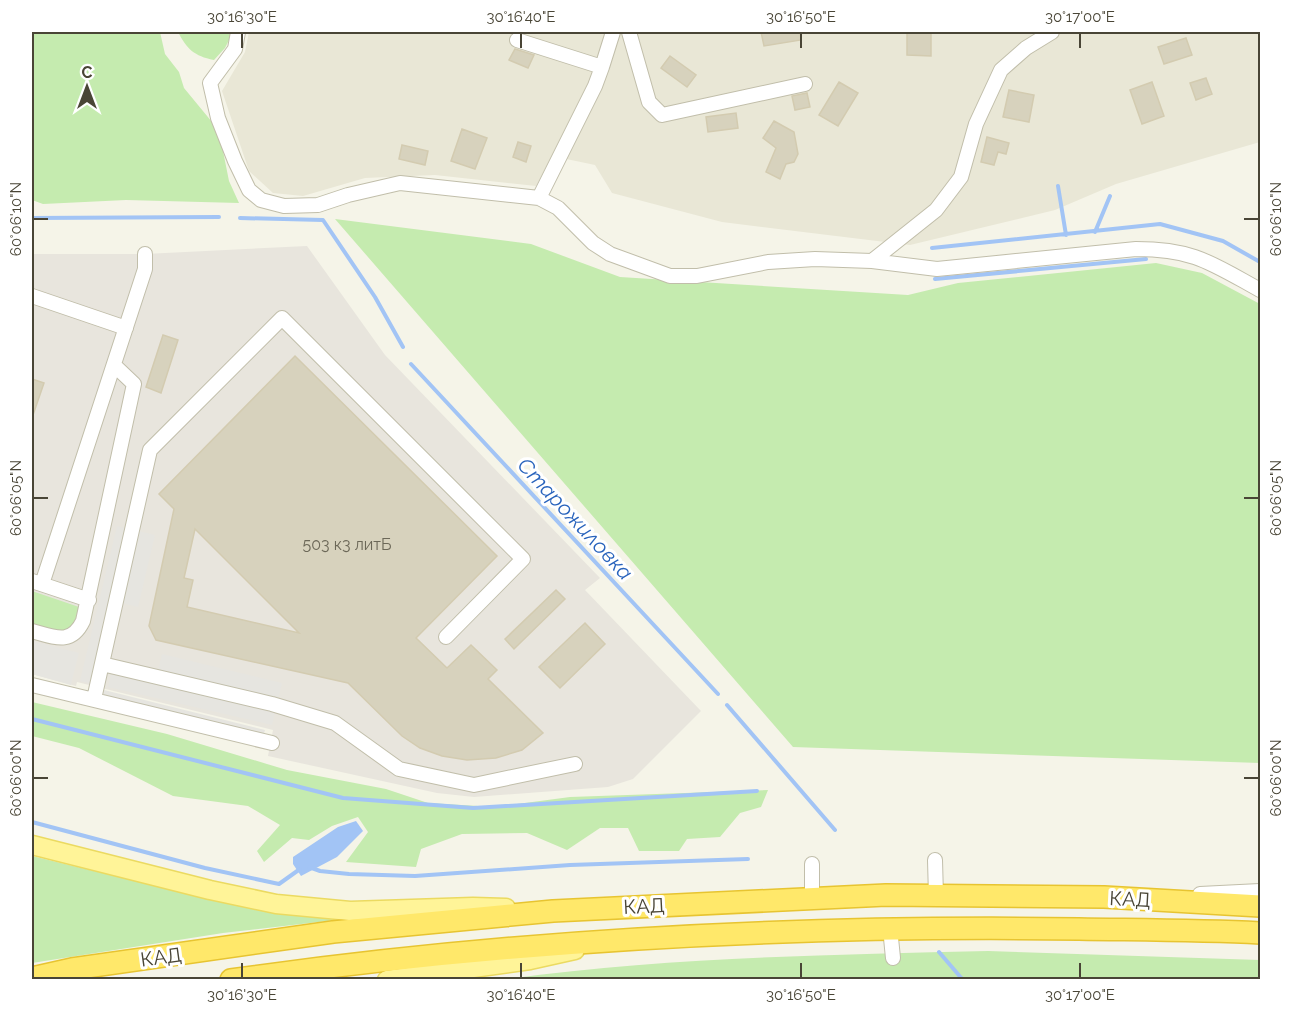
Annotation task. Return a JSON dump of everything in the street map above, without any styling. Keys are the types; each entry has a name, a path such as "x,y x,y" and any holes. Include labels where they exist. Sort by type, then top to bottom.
{"highway":[{"name":"КАД","path":"32,978 72,969 333,932 553,911 812,898 936,896 1104,897 1260,906"},
{"name":"КАД","path":"231,980 342,964 618,940 890,928 1260,933"}],"main road":[{"path":"32,845 210,890 276,904 350,911 473,906 553,911"},
{"path":"387,980 530,960 618,940"}],"street":[{"path":"238,32 235,49 210,83 218,118 249,190 261,200 284,206 318,205 348,195 400,183 539,198 558,208 593,243 610,254 669,276 697,276 780,262 815,259 872,261 937,269 1136,249 1166,249 1201,257 1260,290"},
{"path":"539,198 595,86 613,32"},
{"path":"629,32 649,102 662,115 805,84"},
{"path":"872,261 936,210 961,177 976,124 1001,70 1026,48 1052,32"},
{"path":"517,40 602,67"},
{"path":"89,600 37,583 114,365 145,269 145,254"},
{"path":"32,296 126,328"},
{"path":"94,699 150,450 282,318 523,559 446,638"},
{"path":"32,631 58,638 72,636 83,621 134,384 114,365"},
{"path":"102,664 272,704 335,723 399,769 474,785 575,764"},
{"path":"32,685 272,743"},
{"path":"935,860 936,896"},
{"path":"812,864 812,898"},
{"path":"1104,897 1260,891"},
{"path":"890,928 892,958"}],"shaded area":[{"path":"249,32 1260,32 1260,142 1116,184 1055,210 910,245 722,222 612,193 595,165 552,156 536,186 435,175 365,178 303,196 273,193 249,171 222,91 245,52"},
{"path":"307,246 385,355 600,578 585,590 701,711 633,779 608,787 474,797 437,793 268,756 273,730 77,682 76,686 32,674 32,254 145,254"},
{"path":"117,526 155,535 138,607 113,601 93,684 80,681"},
{"path":"32,641 79,653 71,685 32,674"},
{"path":"162,654 282,683 272,725 108,687 111,674 155,684"},
{"path":"100,689 265,730 263,737 98,696"}],"green space":[{"path":"32,32 160,32 165,54 179,72 184,88 212,122 221,141 229,181 239,203 126,200 43,204 32,200"},
{"path":"178,32 233,32 225,48 214,60 192,51"},
{"path":"335,219 531,244 620,277 908,295 958,283 1156,263 1202,273 1260,304 1260,763 793,747"},
{"path":"32,591 79,607 73,627 61,632 32,625"},
{"path":"32,702 167,734 287,770 386,789 428,803 495,807 570,797 768,790 761,807 740,813 720,837 687,839 679,851 639,851 628,828 600,828 567,850 527,833 462,834 421,849 416,867 346,862 368,832 358,817 332,826 309,840 292,838 264,862 257,851 280,825 248,806 173,796 79,748 32,736"},
{"path":"32,856 226,903 335,915 336,920 223,933 32,963"},
{"path":"988,951 1260,960 1260,980 500,980 561,972 682,962"}],"water":[{"path":"356,821 363,831 337,857 301,876 293,864 293,857 338,827"}],"building":[{"path":"761,32 800,32 801,40 764,46"},
{"path":"907,32 931,32 931,56 907,55"},
{"path":"1186,38 1192,55 1164,64 1158,47"},
{"path":"515,49 534,55 528,68 509,60"},
{"path":"670,56 696,75 687,87 661,68"},
{"path":"1206,78 1212,94 1196,100 1190,83"},
{"path":"839,82 858,93 838,126 819,115"},
{"path":"1152,82 1164,116 1142,124 1130,90"},
{"path":"1009,90 1034,95 1029,122 1003,117"},
{"path":"807,93 810,107 795,110 792,96"},
{"path":"736,113 738,128 708,132 706,117"},
{"path":"774,121 794,132 798,154 794,162 786,164 780,179 766,172 776,148 763,138"},
{"path":"462,129 487,138 475,169 451,161"},
{"path":"987,137 1009,143 1006,154 998,152 994,165 981,162"},
{"path":"518,142 531,146 526,162 513,157"},
{"path":"402,145 428,151 425,165 399,159"},
{"path":"163,335 178,340 161,393 146,387"},
{"path":"295,356 497,556 416,638 447,668 471,645 497,670 488,679 543,733 522,750 496,758 467,760 442,756 420,748 402,736 348,683 156,640 149,626 174,509 159,494","holes":["195,529 299,633 187,607 193,580 184,578"]},
{"path":"32,379 44,383 33,415 32,415"},
{"path":"556,590 565,599 514,649 505,639"},
{"path":"585,623 605,644 560,688 539,667"}],"waterway":[{"path":"1058,186 1066,235"},
{"path":"1095,232 1110,196"},
{"path":"32,218 219,217"},
{"name":"Старожиловка","path":"240,218 323,220 375,297 403,347"},
{"path":"932,248 1160,224 1223,241 1260,262"},
{"path":"935,279 1146,259"},
{"name":"Старожиловка","path":"411,364 718,694"},
{"name":"Старожиловка","path":"727,705 835,830"},
{"path":"32,719 343,798 473,808 757,791"},
{"path":"32,822 205,868 279,884 300,869"},
{"path":"309,867 320,871 349,874 415,876 570,865 748,859"},
{"name":"Старожиловка","path":"939,952 963,980"}]}
